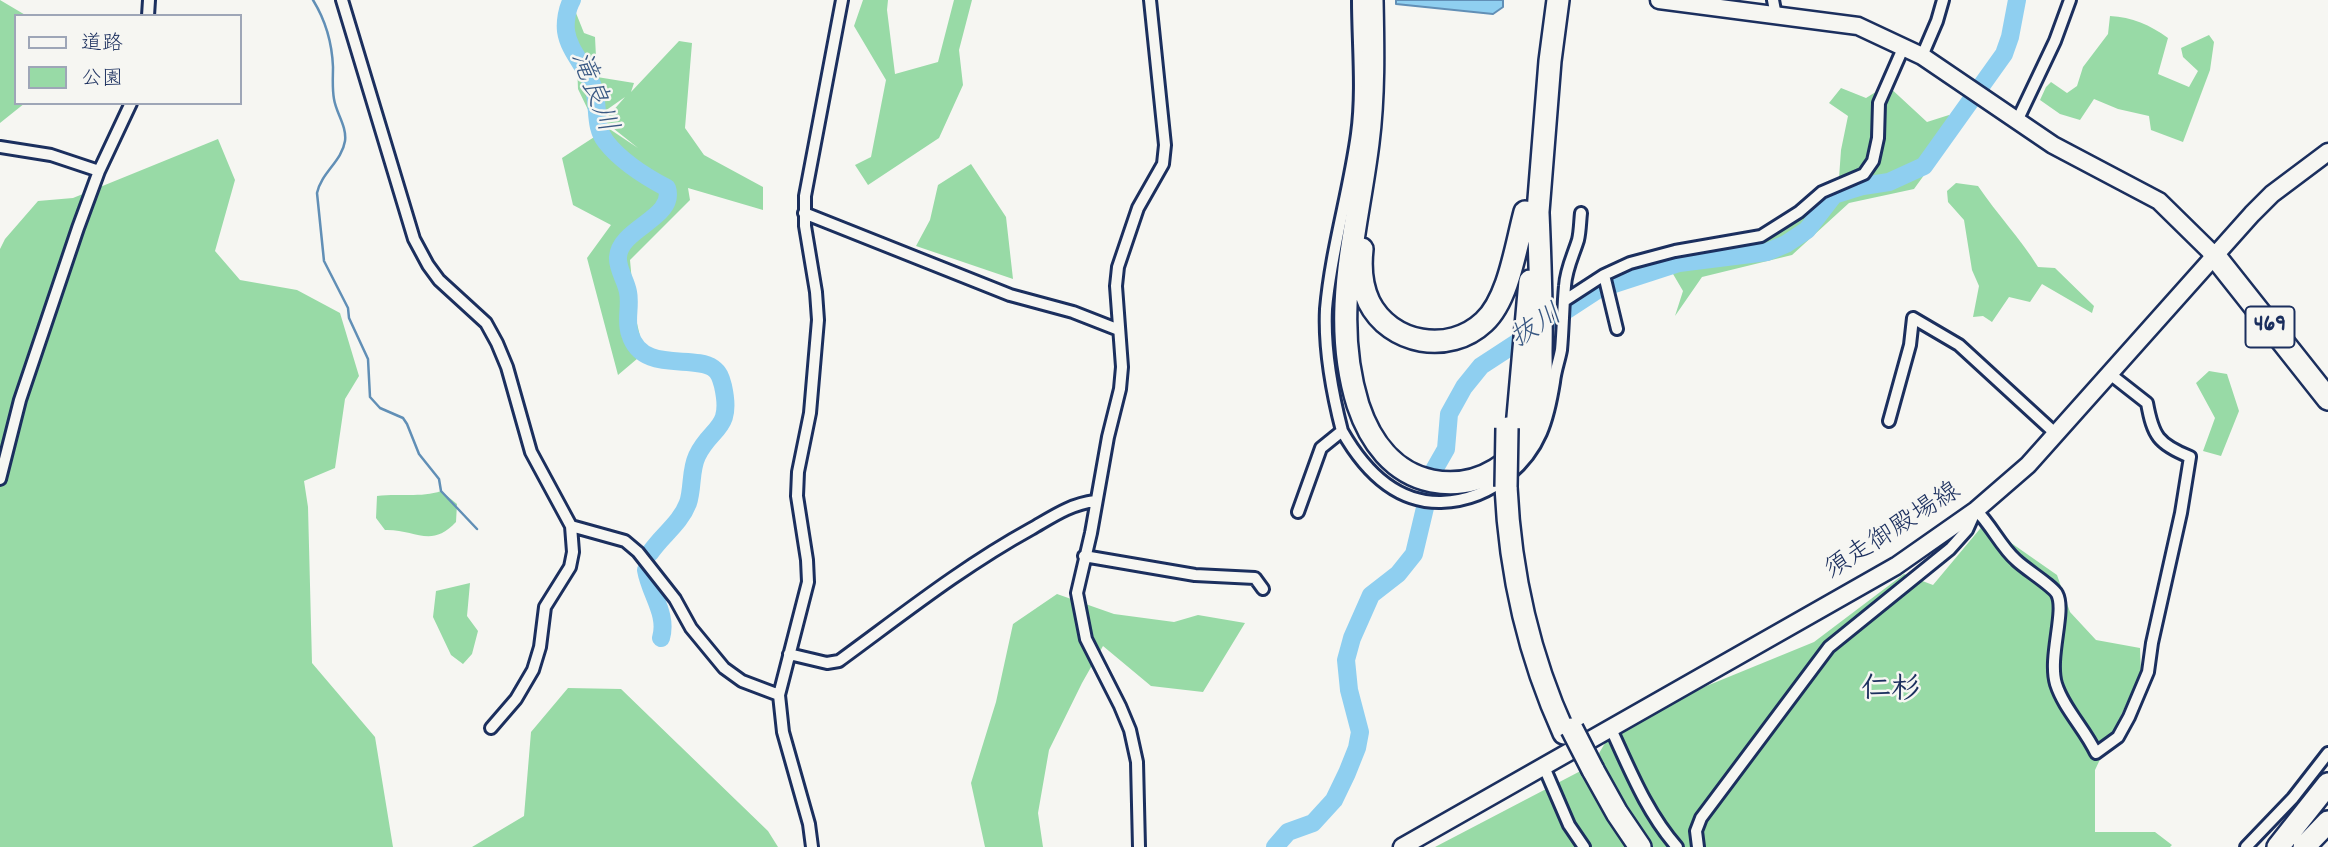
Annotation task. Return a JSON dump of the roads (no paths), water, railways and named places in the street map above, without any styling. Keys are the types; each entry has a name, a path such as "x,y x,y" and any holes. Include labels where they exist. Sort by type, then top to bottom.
{"highway":[{"path":"1372,0 1373,108 1348,270 1345,342 1351,377 1368,429 1379,448 1405,471 1422,479 1456,482 1486,476 1510,461 1522,446 1533,426 1540,402 1541,355 1530,295"},
{"path":"1384,0 1383,110 1361,258 1364,288 1377,314 1398,333 1427,341 1441,341 1471,332 1484,322 1501,295 1532,212 1558,0"},
{"path":"1548,0 1539,61 1530,295 1517,373 1512,428 1511,487 1529,603 1546,665 1568,731 1606,817 1624,847"},
{"name":"469","path":"2214,256 2328,399"},
{"path":"1588,772 1640,847"},
{"path":"2278,847 2328,783"},
{"path":"2304,847 2328,822"}],"main road":[{"path":"1659,0 1775,8 1808,18 1858,26 1904,47 1922,56 2053,145 2159,201 2214,256"},
{"name":"須走御殿場線","path":"1402,847 1896,566 1976,510 2028,465 2272,194 2328,152"}],"street":[{"path":"342,0 414,239 439,281 486,323 497,343 507,368 531,452 571,526 573,552 570,568 545,607 540,647 533,670 516,699 492,728"},
{"path":"812,847 809,824 783,732 779,695 808,582 797,496 798,471 810,413 818,320 804,212 809,171 842,0"},
{"path":"1139,847 1137,762 1130,730 1086,639 1077,593 1120,389 1122,367 1116,286 1118,267 1138,208 1163,164 1166,145 1150,0"},
{"path":"1358,0 1357,132 1326,310 1328,354 1342,431 1365,466 1379,480 1415,498 1437,502 1472,498 1489,490 1522,464 1533,449 1549,415 1560,353 1569,261 1578,239 1581,214"},
{"path":"1922,56 1937,21 1942,0"},
{"path":"2017,121 2055,41 2070,0"},
{"path":"1564,301 1630,263 1675,251 1761,236 1799,212 1822,192 1864,174 1873,161 1878,138 1879,103 1904,47"},
{"path":"0,479 20,400 99,171 130,105"},
{"path":"0,147 51,155 99,171"},
{"path":"804,212 1010,295 1073,312 1119,330"},
{"path":"1605,279 1617,329"},
{"path":"1888,421 1910,345 1913,318 1959,345 2056,434"},
{"path":"1698,847 1696,831 1701,818 1829,647 1950,549 1967,530 1976,510 1990,524 2013,558 2054,589 2059,597 2053,665 2056,684 2066,705 2088,735 2096,753 2118,737 2148,672 2190,457 2172,450 2157,438 2151,425 2147,403 2110,374"},
{"path":"1298,512 1321,448 1342,431"},
{"path":"789,654 827,663 839,661 994,549 1076,503 1095,501"},
{"path":"571,526 625,541 638,552 668,590 691,628 724,668 742,681 779,695"},
{"path":"1084,556 1195,575 1255,578 1263,589"},
{"path":"1611,729 1652,814 1677,847"},
{"path":"2246,847 2293,798 2328,753"},
{"path":"1544,767 1569,825 1584,847"}],"water":[{"path":"1396,0 1503,0 1503,7 1493,14 1396,4"}],"waterway":[{"path":"313,0 330,40 334,99 345,135 340,155 323,179 317,193 324,261 348,308 349,318 368,359 370,397 380,408 403,418 419,454 439,479 441,491 477,529"},
{"name":"滝良川","path":"572,0 566,31 571,47 591,82 602,136 626,162 667,188 668,198 663,207 628,238 618,257 628,292 630,334 636,346 656,359 693,362 713,368 723,386 723,420 697,456 685,510 650,553"},
{"name":"抜川","path":"1275,847 1288,832 1313,823 1334,800 1347,773 1360,732 1349,690 1346,660 1352,638 1371,595 1398,574 1414,554 1434,470 1446,449 1449,414 1464,387 1481,366 1599,289 1679,263 1767,252 1786,244 1807,230 1834,195 1889,182 1924,166 2004,54 2017,0"},
{"name":"滝良川","path":"646,570 662,621 661,638"}],"district":[{"name":"仁杉","path":"1891,693"}]}
